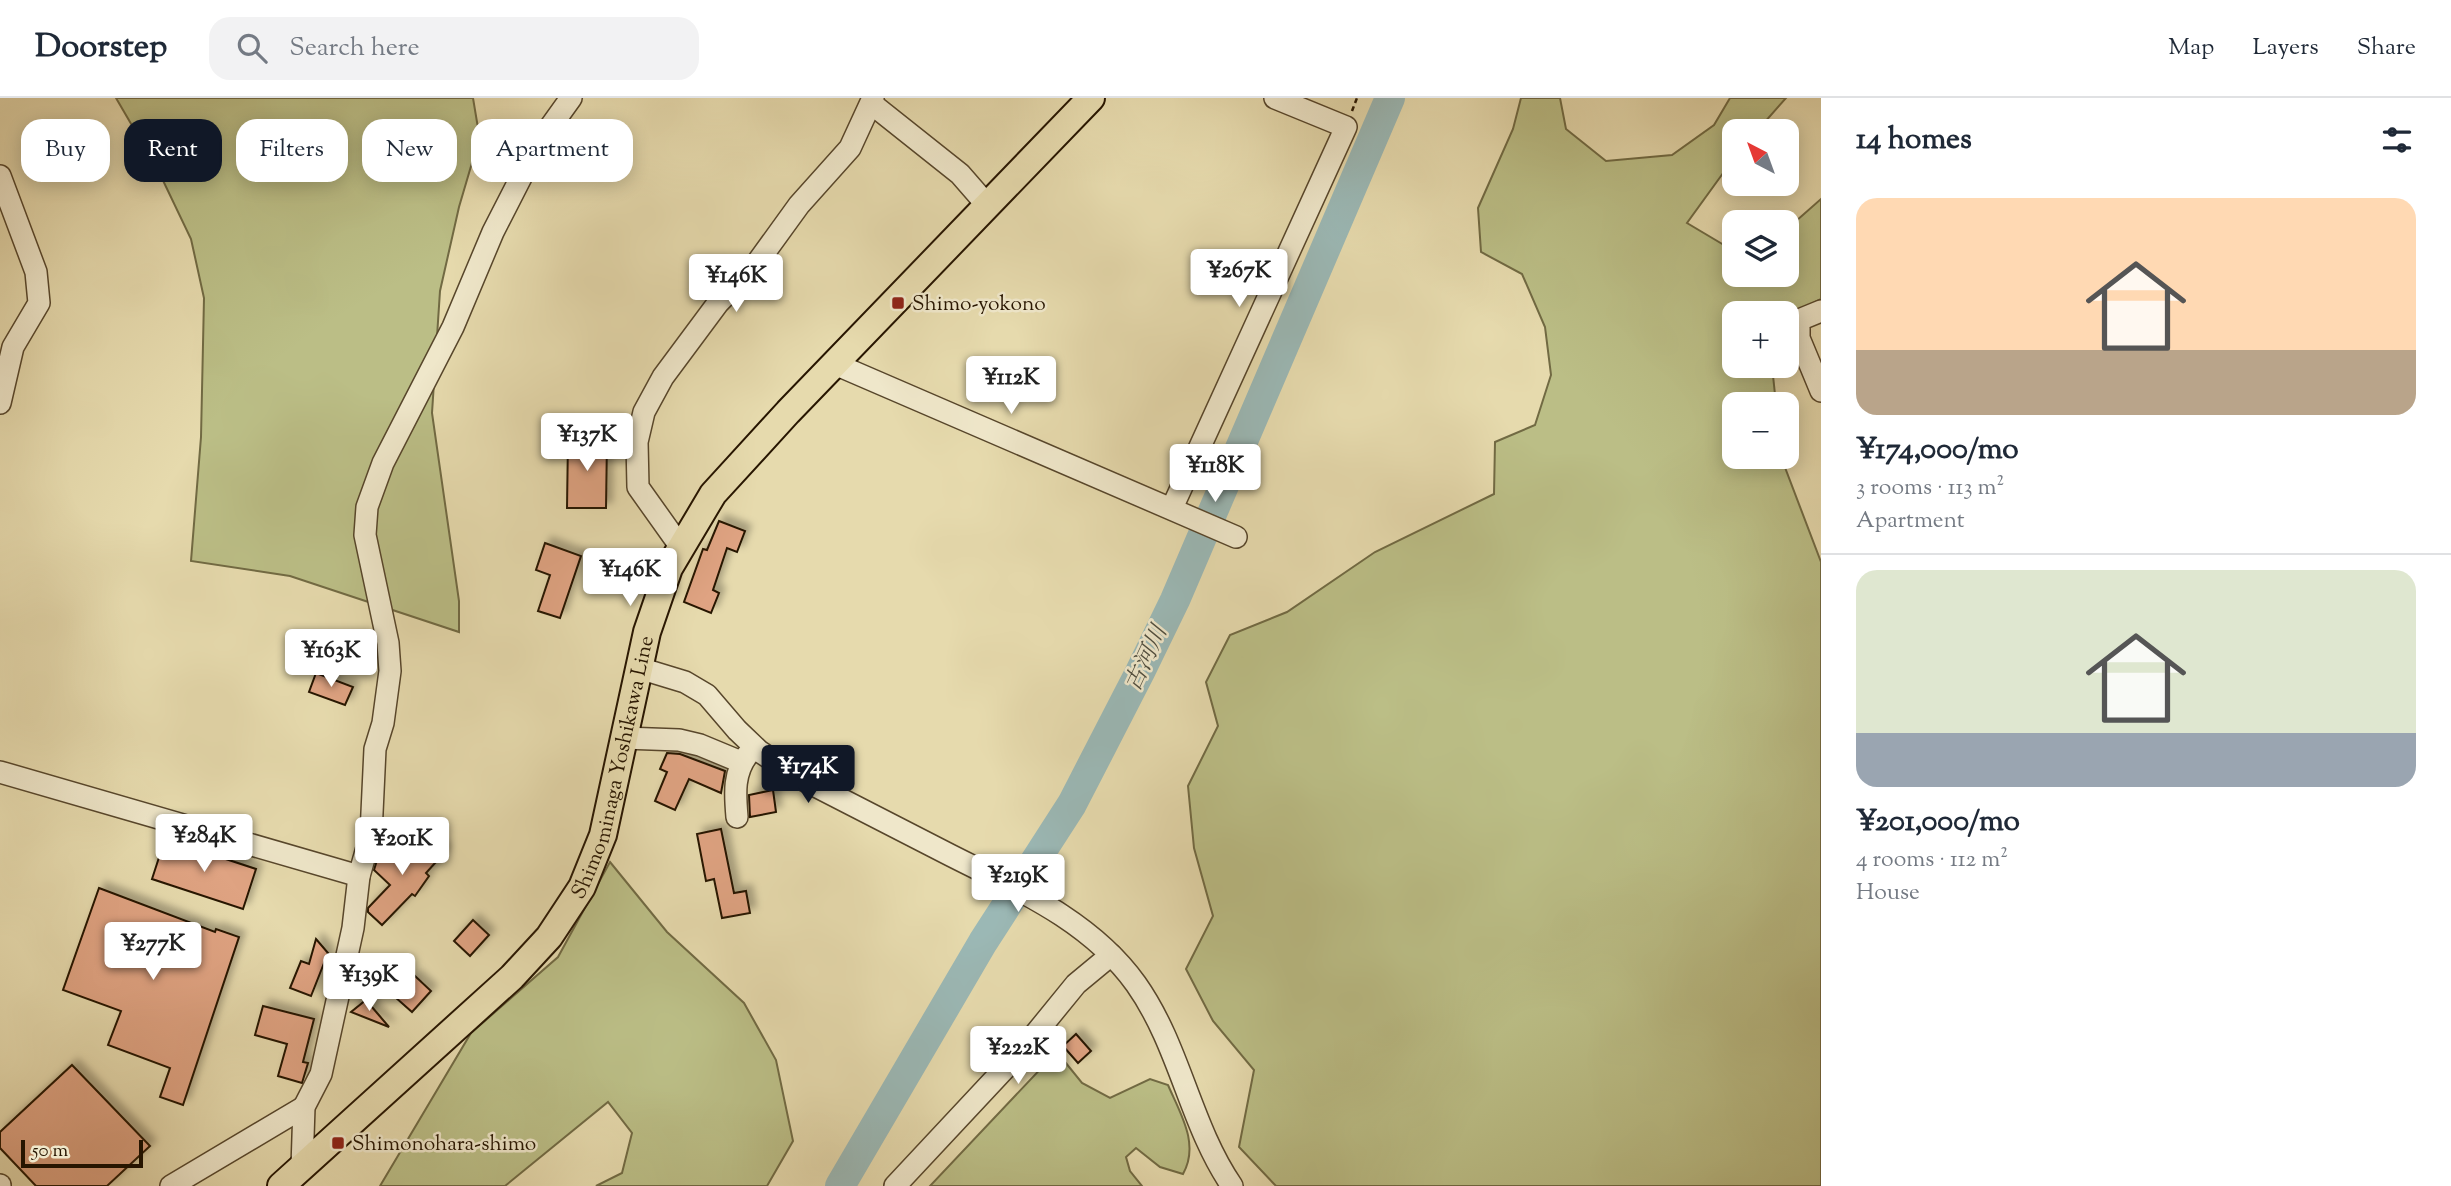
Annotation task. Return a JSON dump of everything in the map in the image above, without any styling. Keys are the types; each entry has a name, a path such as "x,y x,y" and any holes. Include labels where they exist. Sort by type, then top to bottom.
{"main road":[{"name":"Shimominaga Yoshikawa Line","path":"281,1186 512,977 549,937 582,887 603,835 647,632 668,568 713,494 1091,98"}],"street":[{"path":"302,1167 304,1107 321,1074 353,928 359,876 371,834 375,749 383,723 390,671 388,643 365,535 367,507 383,463 453,327 493,232 538,144 571,98"},
{"path":"1174,509 1346,127 1275,98"},
{"path":"680,545 638,487 637,442 644,412 663,377 718,303 757,263 799,205 850,148 872,101 960,174 987,205"},
{"path":"0,176 36,272 39,303 13,347 0,403"},
{"path":"1821,311 1799,320 1799,338 1821,391"},
{"path":"835,364 1236,537"},
{"path":"639,668 685,682 707,695 748,754"},
{"path":"624,738 679,740 748,754 1008,884 1048,906 1101,945 1136,985 1164,1037 1218,1166 1232,1186"},
{"path":"737,817 734,788 748,754"},
{"path":"0,772 359,876"},
{"path":"895,1186 1023,1049 1076,984 1111,956"},
{"path":"171,1186 304,1107"}],"green space":[{"path":"116,98 473,98 476,119 471,119 471,166 440,291 432,413 459,601 459,632 290,576 191,561 201,437 204,298 191,239 164,182 222,182 222,119 128,119"},
{"path":"1521,98 1560,98 1566,129 1606,161 1672,155 1714,125 1730,98 1786,98 1768,119 1722,119 1722,175 1687,223 1722,244 1722,287 1799,287 1799,218 1821,199 1821,299 1799,311 1799,301 1722,301 1722,378 1773,378 1775,392 1722,392 1722,469 1786,469 1821,562 1821,1186 1276,1186 1239,1147 1254,1070 1213,1021 1186,969 1213,916 1194,848 1188,786 1218,726 1206,682 1230,635 1287,612 1375,552 1494,494 1495,442 1535,425 1551,375 1545,327 1522,274 1481,252 1478,208 1513,129"},
{"path":"610,862 667,932 744,1003 776,1060 793,1141 767,1186 596,1186 622,1173 632,1133 608,1102 505,1186 380,1186 471,1033 558,957"},
{"path":"1061,1057 1082,1083 1110,1098 1150,1079 1168,1085 1183,1118 1189,1140 1188,1163 1183,1174 1160,1167 1136,1148 1126,1157 1130,1171 1142,1186 930,1186 1047,1062"}],"building":[{"path":"568,439 607,439 606,508 567,508"},
{"path":"719,521 745,531 737,552 727,548 713,590 719,593 711,613 684,602 703,549 707,550"},
{"path":"545,543 581,556 560,618 538,611 550,575 536,570"},
{"path":"316,673 353,687 345,705 309,692"},
{"path":"667,753 680,754 725,771 721,793 689,779 675,810 655,801 667,772 660,769"},
{"path":"773,790 776,812 750,817 749,795"},
{"path":"721,829 734,893 746,891 750,913 722,918 714,879 706,881 697,834"},
{"path":"428,837 445,852 426,873 429,876 415,896 412,894 382,925 368,912 368,908 390,885 374,870 378,857 389,845 407,862"},
{"path":"165,839 256,869 243,909 152,879"},
{"path":"99,888 215,932 216,929 239,937 183,1105 160,1097 170,1068 108,1045 121,1011 63,990"},
{"path":"473,920 489,935 470,956 454,941"},
{"path":"316,939 328,953 311,996 290,988 301,961 309,964"},
{"path":"415,976 431,991 412,1012 395,997"},
{"path":"366,1000 389,1027 351,1012"},
{"path":"263,1006 314,1019 303,1062 308,1063 302,1083 278,1076 287,1044 255,1035"},
{"path":"1076,1034 1091,1051 1078,1063 1063,1046"},
{"path":"72,1065 150,1146 107,1186 36,1186 0,1148 0,1132"}],"waterway":[{"name":"古河川","path":"840,1186 983,942 1072,804 1140,672 1175,600 1390,98"}],"place":[{"name":"Shimo-yokono","path":"898,303"},
{"name":"Shimonohara-shimo","path":"338,1143"}]}
